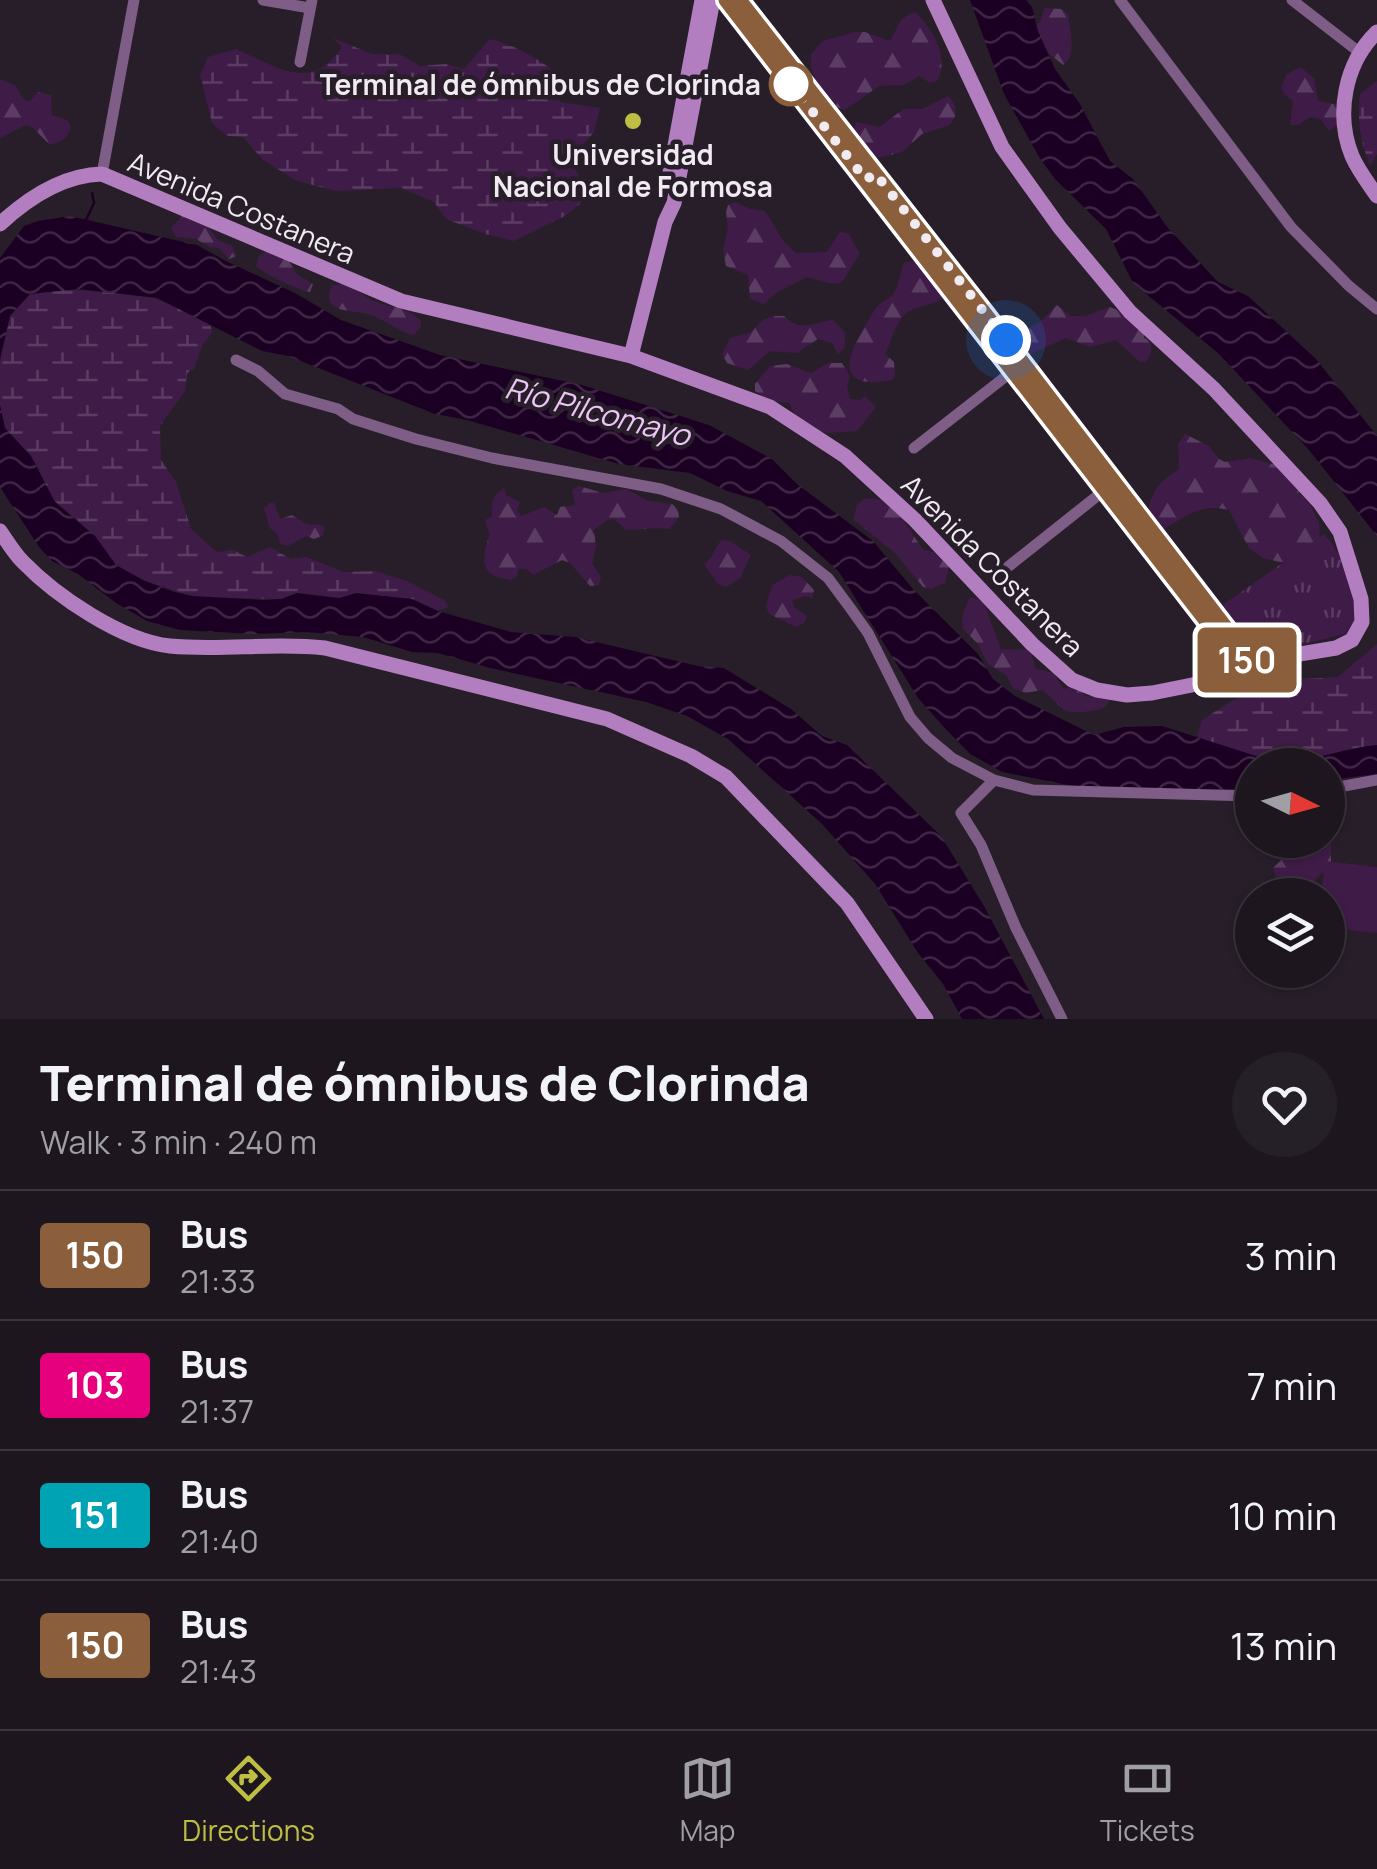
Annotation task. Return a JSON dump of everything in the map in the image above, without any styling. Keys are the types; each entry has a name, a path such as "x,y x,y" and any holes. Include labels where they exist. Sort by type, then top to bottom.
{"street":[{"path":"102,174 134,0"},
{"path":"263,0 311,4 300,62"},
{"path":"665,222 664,200 702,0"},
{"path":"631,356 665,222 674,203 713,0"},
{"path":"726,0 871,177 1252,662"},
{"path":"739,0 1014,370 1063,424 1106,489 1232,654 1252,662"},
{"name":"Avenida Costanera","path":"0,224 49,188 82,174 102,174 401,301 631,356 770,407 845,456 915,520 1032,644 1072,680 1097,690 1152,694 1197,684 1252,662 1336,648 1352,640 1362,622 1361,599 1340,532 1320,503 1214,389 1130,312 1060,228 1002,147 933,0"},
{"path":"1120,0 1291,227 1377,309"},
{"path":"1292,0 1358,52"},
{"path":"1377,32 1358,52 1349,72 1346,95 1347,142 1354,161 1377,196"},
{"path":"236,360 258,371 285,394 338,409 353,419 416,440 662,489 721,509 781,540 828,578 840,594 868,633 910,717 928,738 952,758 994,780 1054,792 1235,796"},
{"path":"914,448 1014,370"},
{"path":"1004,570 1106,489"},
{"path":"0,531 21,561 64,598 141,639 168,646 293,644 326,648 608,719 691,756 726,778 847,902 926,1019"},
{"path":"994,780 961,813 981,845 1016,928 1062,1019"},
{"path":"1345,786 1377,780"}],"green space":[{"path":"1044,8 1061,9 1068,14 1071,49 1063,65 1045,50 1035,26 1041,21"},
{"path":"916,13 938,44 942,63 937,81 930,83 920,76 903,85 879,86 845,110 825,103 811,68 811,54 823,41 865,32 890,41 901,20"},
{"path":"333,38 372,54 399,54 420,66 446,64 464,69 490,39 539,61 554,71 560,102 600,108 594,132 577,152 575,169 584,184 582,202 565,216 514,241 446,219 434,202 401,188 336,191 297,181 263,160 243,137 227,136 212,123 200,75 208,57 236,49 278,68 305,73 330,62 342,47"},
{"path":"1300,67 1314,78 1318,101 1340,105 1338,122 1332,130 1321,119 1314,118 1290,125 1293,101 1281,87 1286,75"},
{"path":"0,79 16,86 24,100 30,101 38,92 51,95 52,115 67,120 71,127 66,137 49,144 26,125 0,138"},
{"path":"1377,81 1377,154 1370,166 1360,130 1359,104 1360,94"},
{"path":"948,96 956,110 950,125 922,134 902,152 871,160 851,138 856,122 879,127 904,109 922,109"},
{"path":"735,202 765,211 784,242 796,253 827,252 840,232 848,233 860,254 837,284 807,277 777,292 764,304 750,299 748,275 726,266 723,250 728,228 726,212 728,205"},
{"path":"182,216 204,223 219,241 231,245 237,256 229,259 219,248 196,239 176,237 171,228"},
{"path":"266,251 284,254 298,275 313,284 310,292 256,266 259,256"},
{"path":"926,262 948,285 944,298 912,310 901,319 885,354 894,362 892,380 857,379 850,372 850,361 860,334 876,308 894,293 904,263"},
{"path":"344,283 374,301 410,313 421,321 421,327 414,335 409,334 374,316 335,307 329,296 332,286"},
{"path":"62,289 149,296 210,322 212,333 202,346 194,369 187,373 185,391 160,426 161,460 176,482 191,529 217,552 233,550 247,557 270,547 291,559 306,557 344,572 376,571 407,581 444,600 449,607 438,611 412,599 356,594 339,598 297,593 281,599 194,597 145,581 116,565 95,536 49,496 37,465 5,428 0,405 0,360 10,316 30,294"},
{"path":"1057,305 1071,316 1085,316 1110,307 1127,314 1149,340 1150,356 1146,362 1140,362 1116,340 1090,347 1066,338 1022,358 1017,349 1022,332 1039,323"},
{"path":"773,316 784,316 802,325 833,320 845,332 845,348 838,354 832,343 818,339 797,353 770,351 748,370 727,363 722,354 730,338 751,332"},
{"path":"828,363 842,363 850,376 850,399 865,396 876,407 857,431 834,433 809,428 789,403 769,401 755,391 755,384 770,366 787,364 811,373"},
{"path":"1185,434 1209,446 1225,462 1251,458 1276,465 1311,506 1319,523 1320,542 1295,561 1280,562 1263,558 1249,548 1229,510 1200,510 1160,531 1147,522 1155,491 1179,469 1178,444"},
{"path":"579,486 603,493 626,489 649,501 672,504 679,517 669,529 626,530 614,519 594,530 596,547 592,563 601,577 599,585 590,586 570,563 562,560 533,575 518,569 517,577 510,580 489,572 484,556 490,535 485,520 492,517 493,500 500,491 504,488 506,495 520,502 517,510 521,516 544,507 557,515 560,507 575,505 572,490"},
{"path":"864,499 886,502 894,508 924,550 939,553 950,564 945,583 932,589 923,587 896,554 853,519 857,505"},
{"path":"274,503 280,519 292,515 306,524 322,525 322,536 306,536 288,546 280,544 264,509"},
{"path":"1324,534 1347,574 1356,619 1345,634 1252,656 1214,611"},
{"path":"722,540 751,555 740,578 726,587 718,584 704,564"},
{"path":"790,575 802,577 814,590 812,599 806,596 792,600 794,607 807,616 796,627 769,614 766,606 772,585"},
{"path":"970,597 983,601 1001,649 1030,650 1036,669 1054,673 1063,689 1075,687 1088,697 1094,694 1111,699 1109,702 1098,710 1072,712 1042,690 1026,693 1013,688 1006,675 988,664 978,644 963,629 962,616"},
{"path":"1377,644 1377,745 1345,751 1235,748 1235,752 1197,736 1202,720 1233,700 1302,679 1338,677"},
{"path":"1283,858 1331,858 1331,865 1318,878 1275,878 1273,868"},
{"path":"1325,861 1377,867 1377,933 1345,930 1345,878 1323,878"}],"water":[{"path":"970,0 1026,0 1055,69 1080,104 1110,161 1133,179 1168,228 1218,282 1248,296 1316,359 1377,436 1377,536 1309,450 1219,354 1133,283 1106,229 1055,179 1039,157 1004,94"},
{"name":"Río Pilcomayo","path":"70,216 197,245 341,320 440,355 582,385 709,425 772,459 797,484 873,541 913,589 978,654 993,679 1015,696 1094,735 1124,727 1162,726 1235,749 1235,789 1078,787 1002,772 970,754 918,698 839,572 761,501 727,491 690,473 619,464 435,414 288,356 262,351 157,298 78,289 30,294 10,316 0,360 0,258 24,226"},
{"path":"0,405 5,428 31,456 55,502 95,536 116,565 174,592 263,600 297,593 339,598 356,593 412,599 438,611 511,632 575,637 698,666 724,668 791,709 822,736 847,745 941,836 984,906 1044,1019 962,1019 875,884 822,824 728,739 687,716 646,702 438,653 412,652 363,637 180,630 147,621 116,603 78,574 52,561 0,487"},
{"path":"1377,745 1377,774 1345,778 1345,751"}],"waterway":[{"path":"86,220 94,203 92,193"}],"bus line":[{"name":"150","path":"726,0 1232,654 1252,662 739,0"}],"place":[{"name":"Terminal de ómnibus de Clorinda","path":"791,84"},
{"name":"Universidad Nacional de Formosa","path":"633,121"}],"route":[{"path":"791,84 866,180 875,173 1006,340"}]}
